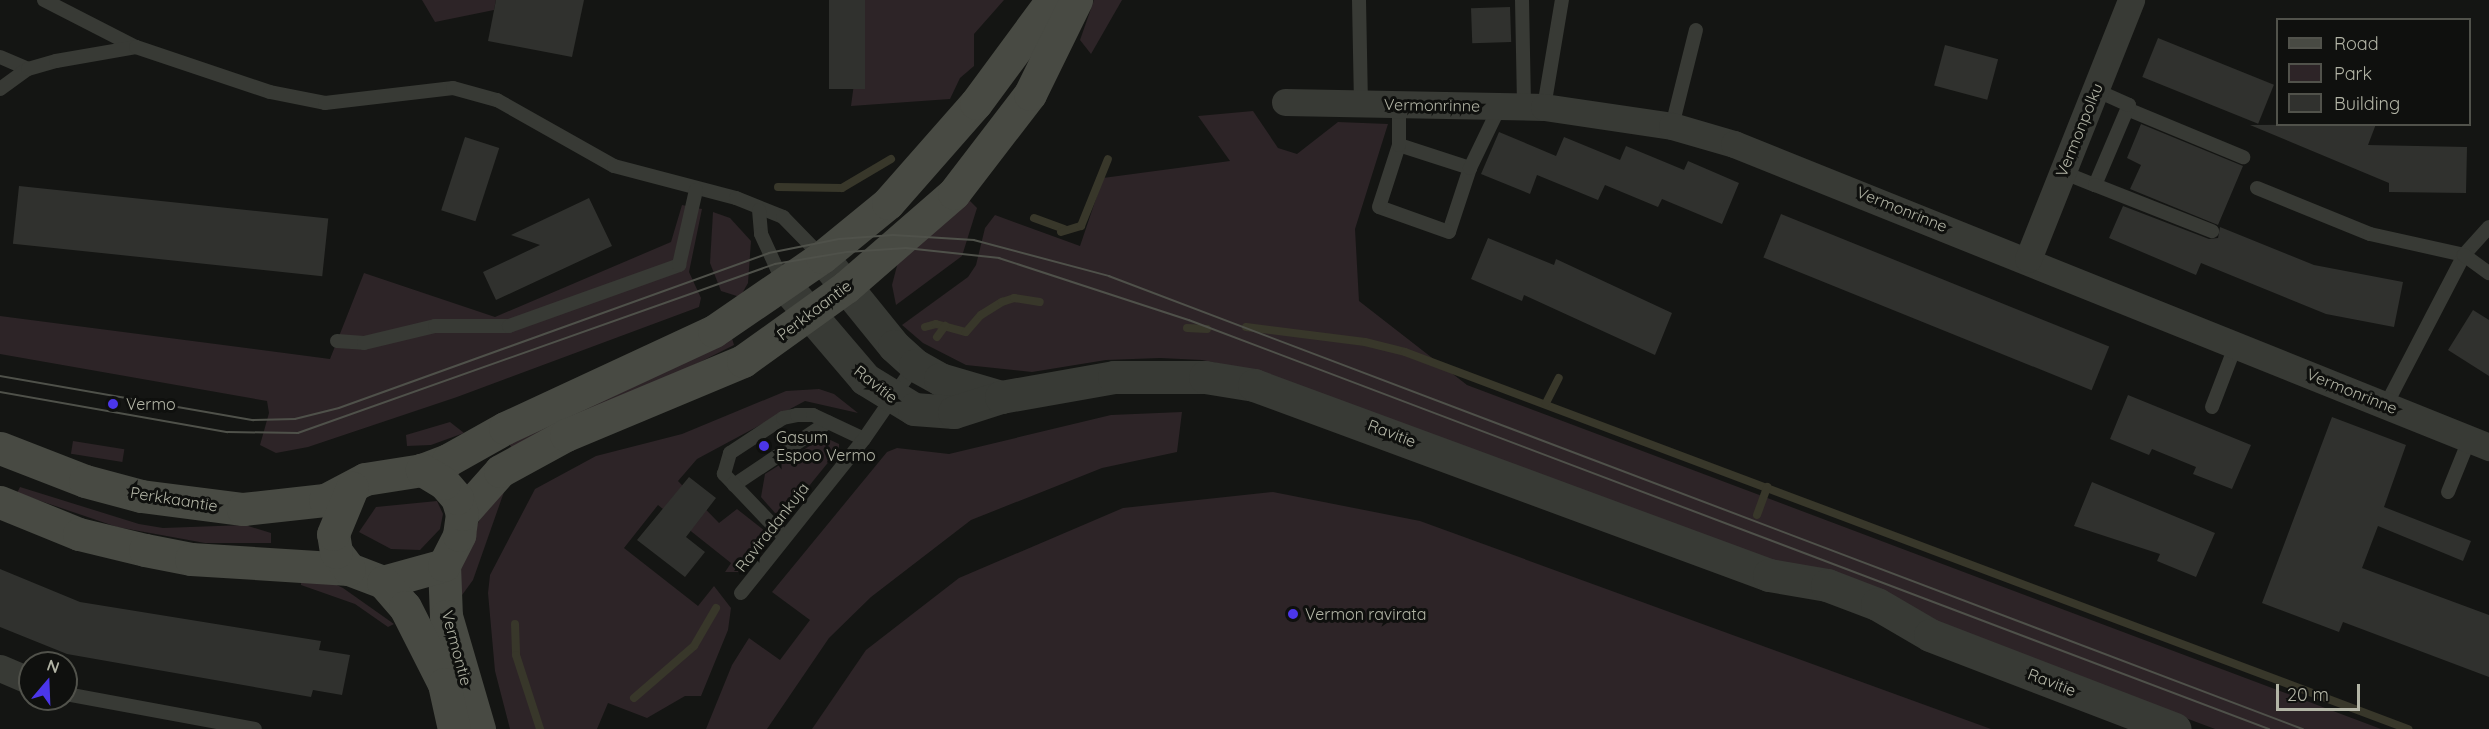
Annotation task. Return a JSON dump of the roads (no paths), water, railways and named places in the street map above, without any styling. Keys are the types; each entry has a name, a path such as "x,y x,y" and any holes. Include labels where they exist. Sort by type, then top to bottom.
{"main road":[{"path":"349,569 336,552 333,534 352,488 387,474 422,470 714,331 822,258 903,186 976,103 1052,0"},
{"name":"Perkkaantie","path":"462,514 500,471 566,435 743,361 810,316 846,287 954,193 1030,94 1076,0"},
{"name":"Perkkaantie","path":"0,448 85,481 193,505 289,507 326,500 352,488"},
{"path":"0,502 79,534 191,559 349,569 383,582 444,565 459,535 462,514 457,498 444,483 422,470"},
{"name":"Vermontie","path":"444,565 446,616 479,729"},
{"name":"Vermontie","path":"383,582 405,607 444,684 454,729"}],"street":[{"name":"Vermonpolku","path":"2028,259 2131,0"},
{"name":"Vermonrinne","path":"1285,102 1523,106 1672,126 1763,154 2028,259 2479,443"},
{"name":"Ravitie","path":"822,258 915,365 940,379 1001,397"},
{"name":"Ravitie","path":"784,284 840,354 892,399 914,409 954,412 1001,397 1067,383 1158,375 1254,385 1769,574 1827,585 1877,604 1930,635 2175,729"},
{"path":"0,668 18,675"}],"lane":[{"path":"44,0 136,48 270,93 325,103 453,88 496,100 614,166 696,190 736,198 759,210 783,217 822,258"},
{"path":"1359,0 1361,104"},
{"path":"1522,0 1523,106"},
{"path":"1399,105 1399,145 1379,207 1449,232 1470,168 1523,106 1562,0"},
{"path":"1672,126 1696,30"},
{"path":"0,89 28,69 136,48"},
{"path":"0,57 28,69"},
{"path":"2095,90 2129,105 2095,185"},
{"path":"2127,109 2243,157"},
{"path":"1399,145 1470,168"},
{"path":"2062,172 2212,231"},
{"path":"2257,188 2370,234 2464,255 2489,273"},
{"path":"337,341 364,343 435,326 509,326 679,265 696,190"},
{"path":"759,210 761,234 784,284"},
{"path":"2386,405 2464,255 2489,227"},
{"path":"2212,407 2236,344"},
{"name":"Raviradankuja","path":"741,594 783,536 864,440 915,365"},
{"path":"783,536 724,474 730,453 783,418 813,415 864,440"},
{"path":"734,485 828,423"},
{"path":"2448,492 2479,443"},
{"path":"78,696 255,729"}],"waterway":[{"path":"778,187 842,188 891,159"},
{"path":"1061,232 1081,226 1108,159"},
{"path":"1034,218 1064,229"},
{"path":"925,327 936,324 966,332 981,315 1002,302 1014,298 1040,302"},
{"path":"937,337 945,326"},
{"path":"1246,327 1365,342 1405,352 2408,729"},
{"path":"1187,328 1207,329"},
{"path":"1546,403 1559,378"},
{"path":"1757,515 1767,487"},
{"path":"634,698 694,646 716,608"},
{"path":"515,624 516,655 540,729"}],"tram line":[{"path":"0,376 253,420 295,419 339,408 769,253 839,239 893,235 974,240 1109,276 2303,729"},
{"path":"0,392 228,432 298,433 775,264 847,252 906,248 999,258 1189,320 2269,729"}],"place":[{"name":"Vermo","path":"113,404"},
{"name":"Gasum Espoo Vermo","path":"764,446"},
{"name":"Vermon ravirata","path":"1293,614"}]}
